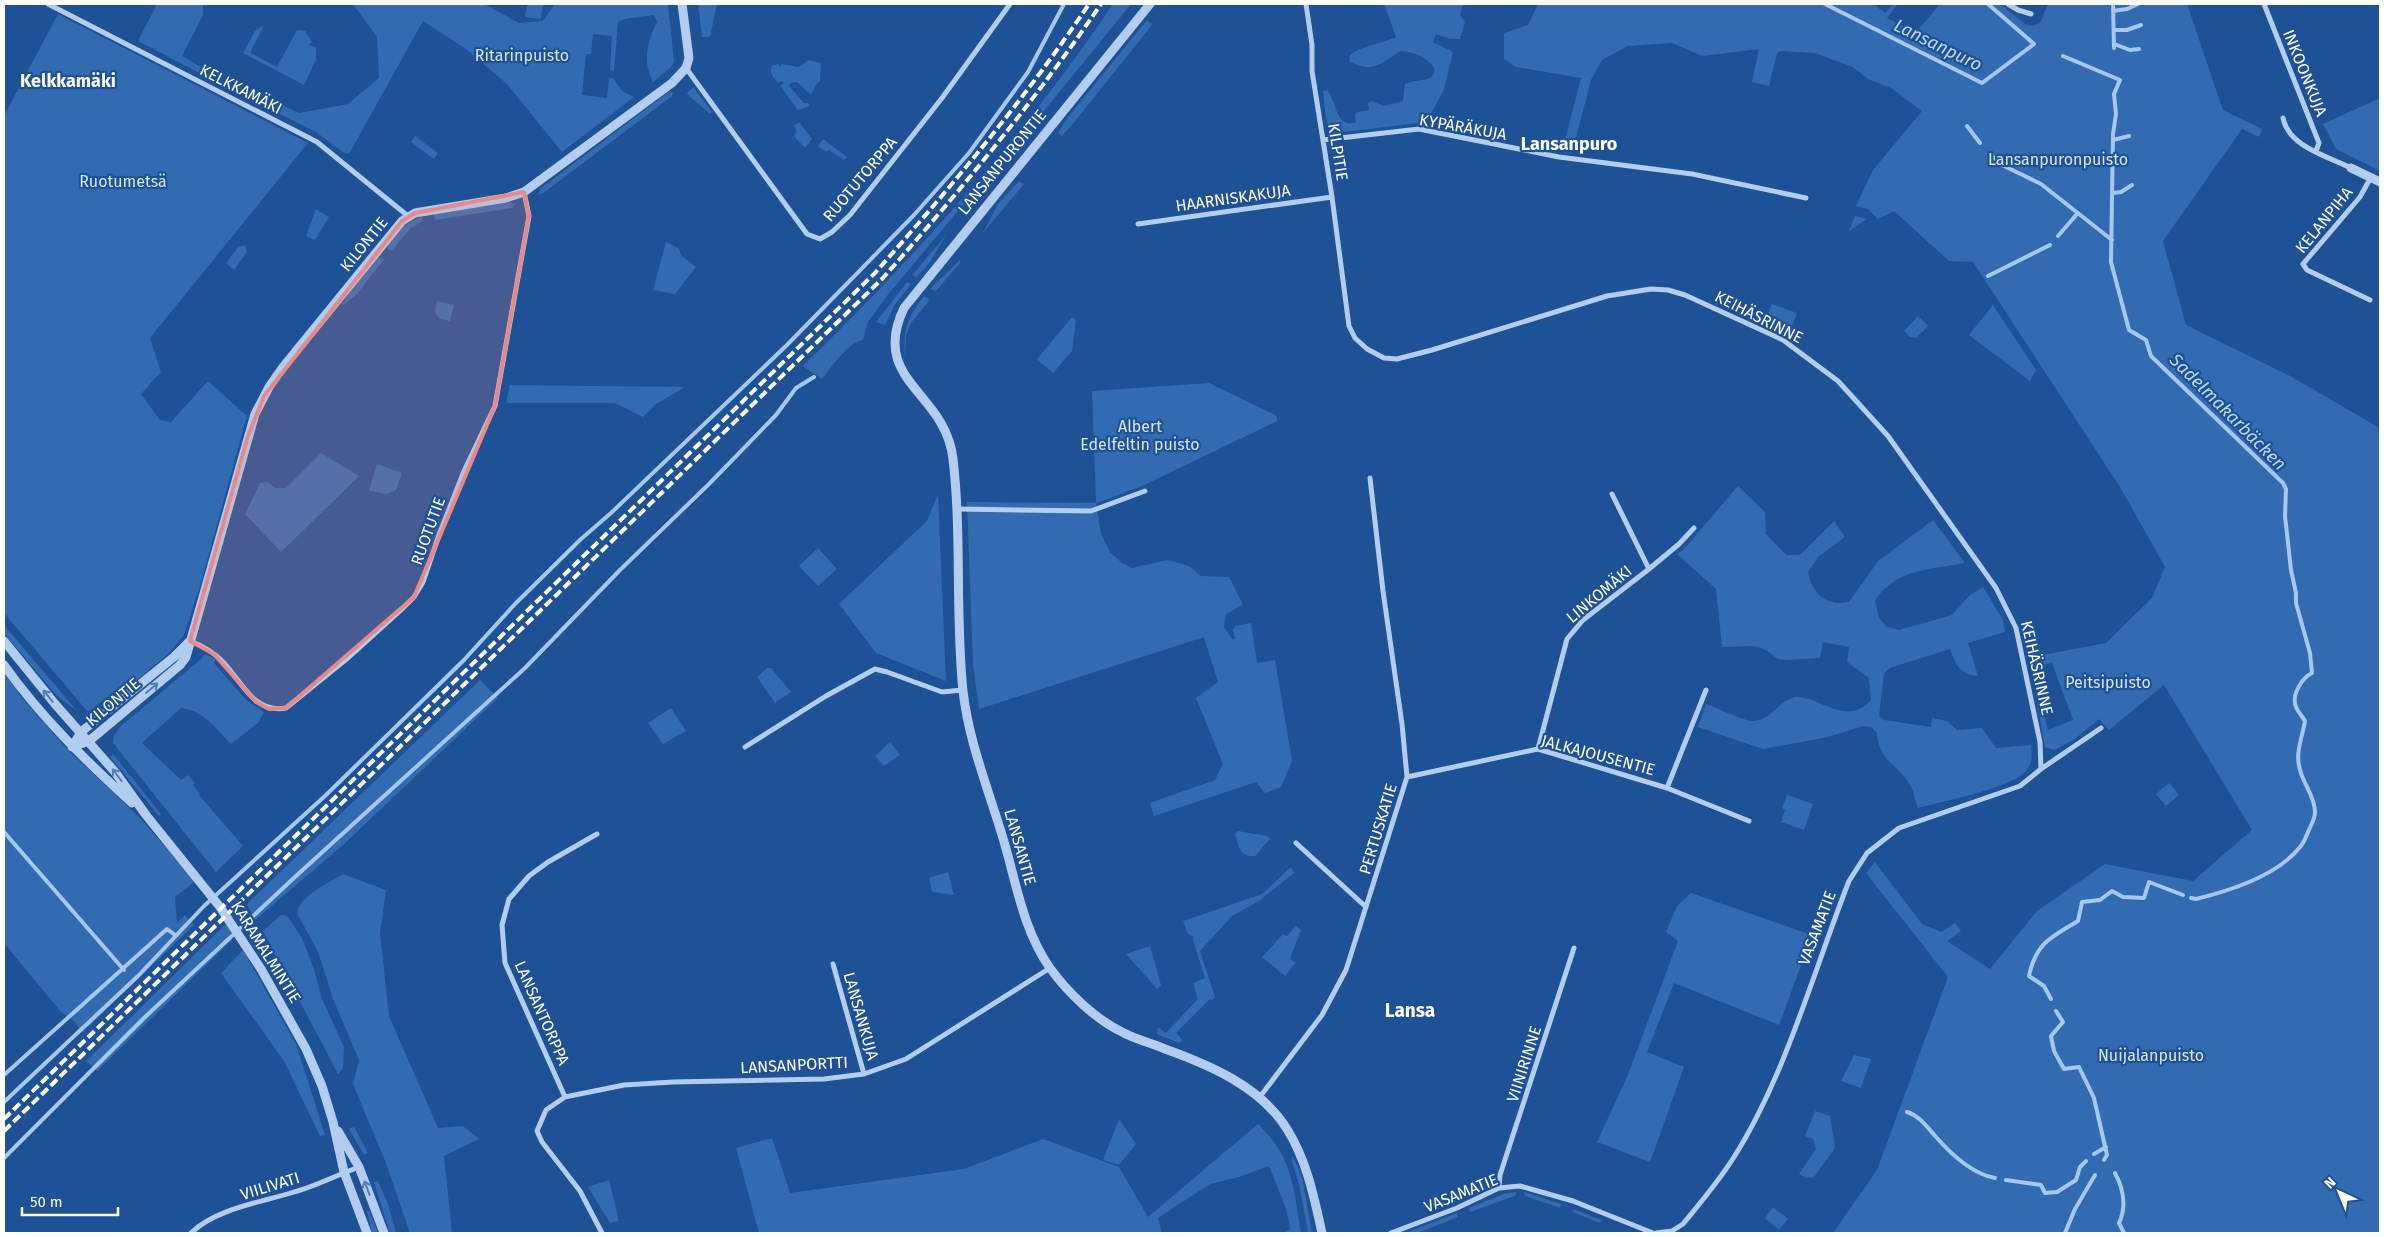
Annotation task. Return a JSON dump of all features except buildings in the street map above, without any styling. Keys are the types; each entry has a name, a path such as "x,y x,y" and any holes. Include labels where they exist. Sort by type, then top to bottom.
{"street":[{"name":"KELKKAMÄKI","path":"48,4 317,142 408,216"},
{"path":"682,4 688,47 686,68"},
{"name":"RUOTUTORPPA","path":"686,68 807,234 820,239 832,232 850,215 942,98 1010,4"},
{"name":"LANSANPURONTIE","path":"894,346 896,324 904,308 1150,4"},
{"name":"KILPITIE","path":"1306,4 1312,45 1312,70 1346,303"},
{"path":"2008,4 2018,10 2031,14"},
{"name":"INKOONKUJA","path":"2264,4 2319,143 2316,151"},
{"name":"KILONTIE","path":"72,747 89,742 180,665 186,657 198,621 248,436 264,396 283,367 378,249 408,216 427,210 506,198 524,192 672,83 686,68"},
{"path":"2283,118 2290,135 2296,141 2380,182"},
{"name":"KYPÄRÄKUJA","path":"1323,140 1419,129 1559,158 1692,174 1806,198"},
{"name":"KELANPIHA","path":"2370,300 2307,270 2303,264 2360,197 2371,177"},
{"name":"RUOTUTIE","path":"190,641 214,654 256,702 269,709 286,708 349,657 414,597 423,582 438,535 464,471 497,399 529,216 524,192"},
{"name":"HAARNISKAKUJA","path":"1138,224 1332,197"},
{"name":"KEIHÄSRINNE","path":"1346,303 1349,326 1355,338 1366,349 1384,358 1397,359 1412,356 1608,296 1651,289 1668,290 1685,295 1783,340 1838,382 1888,436 1996,588 2016,628 2040,742 2041,769"},
{"name":"LANSANTIE","path":"894,346 896,360 903,375 934,410 952,448 963,690 976,756 1005,845 1024,914 1036,945 1050,968 1084,1005 1123,1033 1207,1066 1243,1086 1259,1098 1287,1128 1302,1158 1312,1185 1322,1233"},
{"name":"PERTUSKATIE","path":"1259,1098 1334,997 1346,970 1407,776 1401,715 1383,591 1370,478"},
{"path":"956,509 1091,511 1144,491"},
{"name":"LINKOMÄKI","path":"1538,749 1567,639 1583,620 1649,569 1612,494"},
{"path":"1649,569 1679,544 1694,528"},
{"name":"KARAMALMINTIE","path":"4,641 55,704 116,772 146,815 220,908 261,969 306,1049 322,1086 333,1122 344,1172 367,1233"},
{"name":"KILONTIE","path":"72,747 81,732 174,657 190,641"},
{"name":"KARAMALMINTIE","path":"4,665 43,716 72,747 146,815"},
{"path":"745,746 826,696 875,669 942,692 963,690"},
{"path":"1667,788 1706,690"},
{"name":"VASAMATIE","path":"1392,1233 1457,1208 1499,1188 1520,1186 1573,1201 1655,1233 1672,1231 1684,1224 1734,1158 1748,1132 1777,1072 1849,881 1867,853 1898,828 2020,786 2041,769 2101,728"},
{"name":"JALKAJOUSENTIE","path":"1407,776 1538,749 1667,788 1749,821"},
{"name":"LANSANTORPPA","path":"565,1097 505,963 502,925 509,899 529,876 548,862 597,834"},
{"path":"1296,843 1366,907"},
{"name":"VIINIRINNE","path":"1499,1188 1500,1175 1574,948"},
{"name":"LANSANKUJA","path":"833,964 864,1074"},
{"name":"LANSANPORTTI","path":"602,1233 580,1191 542,1142 537,1132 546,1110 565,1097 634,1084 824,1079 864,1074 906,1059 1050,968"},
{"name":"KARAMALMINTIE","path":"333,1122 358,1166 384,1233"},
{"name":"VIILIVATI","path":"191,1233 200,1224 215,1216 312,1186 358,1166"}],"highlighted area":[{"path":"524,192 529,216 495,406 414,597 286,708 269,709 256,702 214,654 190,641 248,436 264,396 402,221 415,213"}],"green space":[{"path":"157,4 203,4 203,15 182,56 218,77 217,82 138,41"},
{"name":"Ritarinpuisto","path":"353,4 484,4 519,23 543,21 555,4 668,4 674,62 670,68 653,82 648,67 647,52 657,22 654,15 624,19 618,22 614,71 610,70 612,36 593,34 591,54 586,54 582,95 607,98 609,78 613,78 622,91 634,97 562,152 507,84 466,49 423,21 349,154 343,152 316,132 229,88 235,82 299,113 348,104 379,78 377,37"},
{"path":"527,4 543,4 541,19 525,17"},
{"path":"698,4 717,4 710,37 702,37"},
{"path":"1113,4 1131,4 1000,165 957,212 886,297 868,322 863,340 846,350 822,379 803,366 887,281 967,193 1043,101"},
{"path":"1384,4 1463,4 1460,15 1465,22 1460,39 1450,39 1436,34 1433,42 1453,52 1444,89 1426,124 1418,123 1336,133 1327,127 1323,91 1327,90 1331,95 1338,114 1344,122 1356,122 1355,115 1358,112 1369,110 1368,103 1371,101 1384,106 1403,101 1405,84 1432,77 1435,70 1429,62 1420,56 1400,51 1376,66 1364,67 1349,61 1350,55 1355,52 1396,37"},
{"name":"Nuijalanpuisto","path":"1538,4 1873,4 1885,13 1893,4 1898,4 1887,18 1916,32 1940,4 2000,4 2025,24 2032,26 2040,23 2048,4 2187,4 2223,110 2262,129 2259,137 2242,129 2163,241 2186,325 2292,377 2378,427 2380,441 2380,1233 1833,1233 1877,1170 1948,977 1866,873 1875,862 1922,924 1941,932 1955,923 1961,931 1947,941 1990,969 2037,911 2105,864 2193,881 2252,830 2164,685 2109,730 2099,719 2075,739 2054,750 2045,747 2038,708 2042,706 2048,730 2073,720 2052,663 2033,667 2032,657 2106,643 2152,598 2165,567 2120,487 1973,262 1949,261 1894,211 1878,219 1868,209 1856,206 1873,170 1922,111 1891,88 1868,79 1853,67 1815,53 1781,51 1777,53 1769,86 1752,82 1759,49 1702,56 1672,43 1628,46 1602,60 1591,80 1572,153 1562,152 1581,78 1516,67 1504,59 1504,33 1528,25"},
{"name":"Ruotumetsä","path":"58,14 308,143 150,338 161,372 141,394 160,420 171,422 208,381 247,416 200,586 184,635 168,654 136,681 121,686 91,710 87,711 4,613 4,116"},
{"path":"1147,20 1152,25 1071,126 1062,136 1058,133 1068,117"},
{"path":"264,25 250,53 277,67 297,30 305,31 312,42 308,45 316,47 316,60 304,85 243,53 255,31"},
{"path":"809,60 821,63 820,81 811,95 797,82 790,83 789,86 804,103 808,103 810,106 798,110 780,86 784,83 781,81 778,83 773,77 771,68 778,64 780,67 782,64 798,67"},
{"path":"693,87 712,112 710,114 688,95 687,93"},
{"path":"670,91 673,93 672,96 542,194 538,195 541,188"},
{"path":"2380,98 2380,171 2336,149 2323,124"},
{"path":"799,122 812,139 805,148 794,136 797,131 794,126"},
{"path":"415,136 438,153 434,159 411,142"},
{"path":"823,139 847,157 844,160 829,150 826,152 818,146"},
{"path":"1019,181 1024,184 983,233 998,204"},
{"path":"511,202 515,205 512,208 435,220 434,214"},
{"path":"316,209 329,217 315,240 306,236"},
{"path":"1855,216 1867,219 1849,231"},
{"path":"421,217 423,221 411,228 392,250 388,250 390,240 394,235"},
{"path":"947,234 930,262 916,278 913,274"},
{"path":"666,242 678,248 682,256 696,267 675,294 653,290"},
{"path":"245,245 247,252 234,270 226,263 238,247"},
{"path":"378,257 384,259 357,294 344,305 342,304 351,291"},
{"path":"960,260 960,263 936,291 930,289"},
{"path":"907,282 911,284 894,306 885,325 876,322"},
{"path":"924,296 929,299 928,302 911,323 906,335 905,358 904,340 907,325 914,310"},
{"path":"437,301 454,305 450,321 441,319 435,313"},
{"path":"1772,304 1797,313 1792,326 1767,317"},
{"path":"1993,305 2036,370 2030,381 1969,335"},
{"path":"1918,316 1928,326 1916,338 1910,337 1904,331"},
{"path":"1072,317 1076,320 1072,351 1053,373 1037,359"},
{"name":"Albert Edelfeltin puisto","path":"1209,383 1277,416 1277,421 1140,487 1096,503 1092,391"},
{"path":"510,385 685,387 656,404 643,417 615,403 506,403"},
{"path":"321,453 359,476 281,552 245,514 260,483 268,482 275,488 286,488"},
{"path":"377,464 402,473 396,490 386,494 369,491"},
{"path":"1738,486 1765,512 1766,534 1786,555 1800,555 1834,521 1845,537 1818,557 1808,572 1813,587 1817,592 1827,601 1834,603 1849,602 1878,561 1933,520 1965,563 1915,572 1894,582 1875,600 1879,618 1887,627 1899,630 1952,615 1970,595 1983,587 2003,620 2005,632 1968,643 1978,676 1962,671 1954,660 1950,649 1890,668 1884,673 1879,716 1884,720 1931,727 1932,718 1947,721 1957,730 1982,728 1996,748 2031,745 2031,762 2026,771 2018,777 1991,789 1918,808 1913,790 1905,777 1885,757 1877,733 1871,727 1863,726 1828,737 1763,749 1698,727 1706,704 1753,721 1765,718 1784,702 1796,697 1805,698 1842,711 1862,708 1871,700 1869,678 1847,662 1849,647 1823,642 1820,658 1785,660 1778,659 1766,650 1754,646 1722,647 1716,589 1677,554 1684,549"},
{"path":"938,494 946,681 876,653 839,604 927,521"},
{"path":"967,502 1096,503 1101,534 1110,552 1122,563 1132,568 1168,560 1189,566 1201,576 1229,577 1243,605 1226,614 1224,627 1233,640 1235,638 1233,631 1235,626 1251,623 1257,663 1275,660 1292,761 1281,787 1265,793 1256,782 1154,816 1150,803 1215,780 1223,764 1196,698 1218,682 1204,637 979,709 973,664"},
{"path":"818,548 837,569 818,586 799,566"},
{"path":"4,625 77,711 57,696 4,633"},
{"path":"205,654 216,659 214,663 246,700 264,712 258,723 231,744 203,716 181,708 142,743 181,780 188,775 195,783 193,785 199,795 243,846 216,872 113,743 114,735 122,725"},
{"path":"767,668 771,668 791,692 775,703 757,677"},
{"path":"4,672 22,698 66,748 139,817 195,881 175,897 177,923 185,915 194,925 82,1033 74,1021 61,1012 4,943"},
{"path":"480,680 498,698 343,845 255,920 247,904"},
{"path":"671,708 686,731 663,744 648,723"},
{"path":"890,742 900,755 884,766 875,756"},
{"path":"113,754 161,814 159,816 110,757"},
{"path":"2169,783 2179,795 2166,806 2156,794"},
{"path":"1787,795 1813,804 1804,830 1781,822 1785,810 1782,808"},
{"path":"1238,831 1267,836 1270,839 1255,856 1246,855 1239,847 1235,834"},
{"path":"1291,867 1294,873 1259,901 1232,916 1200,951 1215,997 1212,1000 1210,999 1176,1033 1182,1039 1181,1042 1179,1043 1157,1034 1158,1027 1166,1033 1198,999 1193,983 1205,978 1193,940 1194,937 1188,934 1183,921 1262,894"},
{"path":"948,872 954,895 932,892 929,878"},
{"path":"343,874 386,890 380,933 389,1016 438,1128 463,1126 479,1139 444,1156 452,1233 410,1233 386,1163 353,1084 359,1060 333,999 318,952 298,915 298,909 307,897"},
{"path":"1691,893 1812,935 1779,1025 1674,983 1647,1052 1684,1067 1650,1162 1597,1142 1627,1077 1678,941 1666,932 1677,906"},
{"path":"281,915 287,916 302,938 322,999 344,1047 343,1068 338,1074 263,931"},
{"path":"226,924 229,927 232,940 97,1071 86,1061"},
{"path":"1296,926 1301,930 1290,959 1295,963 1285,976 1262,957 1283,934 1287,936"},
{"path":"1150,946 1161,985 1157,989 1126,954"},
{"path":"243,950 296,1044 325,1135 320,1136 284,1061 221,973"},
{"path":"1854,1055 1871,1059 1861,1088 1841,1081"},
{"path":"1815,1111 1830,1116 1835,1148 1814,1177 1806,1178 1799,1174 1816,1149 1813,1139 1805,1136"},
{"path":"1119,1119 1136,1144 1119,1165 1103,1160"},
{"path":"1258,1124 1279,1149 1290,1174 1301,1233 1283,1233 1291,1229 1285,1206 1269,1166 1239,1177 1210,1184 1158,1218 1162,1233 759,1233 736,1148 772,1138 790,1193 964,1169 1043,1139 1119,1167 1148,1217"},
{"path":"354,1127 368,1153 364,1155 349,1129"},
{"path":"1292,1155 1302,1177 1312,1233 1308,1233"},
{"path":"609,1180 619,1221 610,1223 588,1187"},
{"path":"378,1181 388,1204 396,1233 390,1233 374,1182"},
{"path":"1517,1192 1515,1196 1470,1212 1469,1208 1506,1193"},
{"path":"1524,1192 1561,1204 1560,1208 1525,1196"},
{"path":"1773,1207 1788,1219 1779,1230 1765,1218"},
{"path":"1574,1209 1601,1220 1600,1223 1572,1212"},
{"path":"367,1211 369,1211 378,1233 372,1233"},
{"path":"1457,1213 1458,1217 1417,1233 1405,1233"}],"waterway":[{"path":"4,1102 138,976 204,906 326,795 464,660 515,604 581,539 611,513 787,345 914,215 969,153 1028,72 1064,4"},
{"name":"Lansanpuro","path":"1825,4 1982,83 2034,44 1988,4"},
{"path":"2113,4 2114,48"},
{"path":"2113,11 2127,9 2138,4"},
{"path":"2114,30 2127,30 2141,25"},
{"path":"2114,44 2130,50 2139,49"},
{"name":"Sadelmakarbäcken","path":"2063,56 2120,80 2114,94 2116,114 2113,134 2111,262 2129,330 2146,340 2151,356 2283,483 2286,489 2285,516 2291,570 2296,603 2310,653 2312,673 2298,687 2295,697 2296,707 2305,721 2298,759 2301,773 2315,807 2314,817 2301,845 2291,857 2279,866 2238,886 2196,899 2191,898"},
{"path":"1967,126 1980,143"},
{"path":"2113,140 2129,136"},
{"path":"1990,154 2000,164 2041,184 2112,240"},
{"path":"2113,193 2121,192 2132,185"},
{"path":"2058,236 2077,214"},
{"path":"1988,276 2050,245"},
{"path":"4,1158 144,1018 296,876 525,668 620,570 709,484 776,415 796,388 814,377"},
{"path":"4,832 124,970"},
{"name":"Sadelmakarbäcken","path":"2051,999 2044,986 2029,976 2032,965 2040,948 2046,942 2078,921 2082,902 2100,900 2112,891 2123,897 2144,898 2149,882 2183,895"},
{"path":"4,1075 167,929 175,935"},
{"name":"Sadelmakarbäcken","path":"2056,1011 2063,1022 2051,1036 2054,1051 2064,1069 2079,1067 2094,1098 2107,1155 2104,1160"},
{"path":"1907,1112 1920,1119 1948,1150 1962,1162 1986,1176 1995,1178"},
{"path":"2094,1154 2106,1147"},
{"path":"2006,1180 2041,1185 2045,1193 2057,1192 2076,1180 2080,1167 2086,1161"},
{"path":"2115,1173 2121,1186 2124,1204 2119,1223 2124,1233"},
{"path":"2065,1233 2075,1209 2095,1175"}],"railway":[{"path":"4,1119 875,273 986,142 1039,74 1089,4"},
{"path":"4,1131 883,278 996,145 1050,76 1101,4"}],"district":[{"name":"Kelkkamäki","path":"68,81"},
{"name":"Lansanpuro","path":"1569,144"},
{"name":"Lansa","path":"1410,1010"}],"park label":[{"name":"Lansanpuronpuisto","path":"2058,159"},
{"name":"Peitsipuisto","path":"2108,682"}]}
